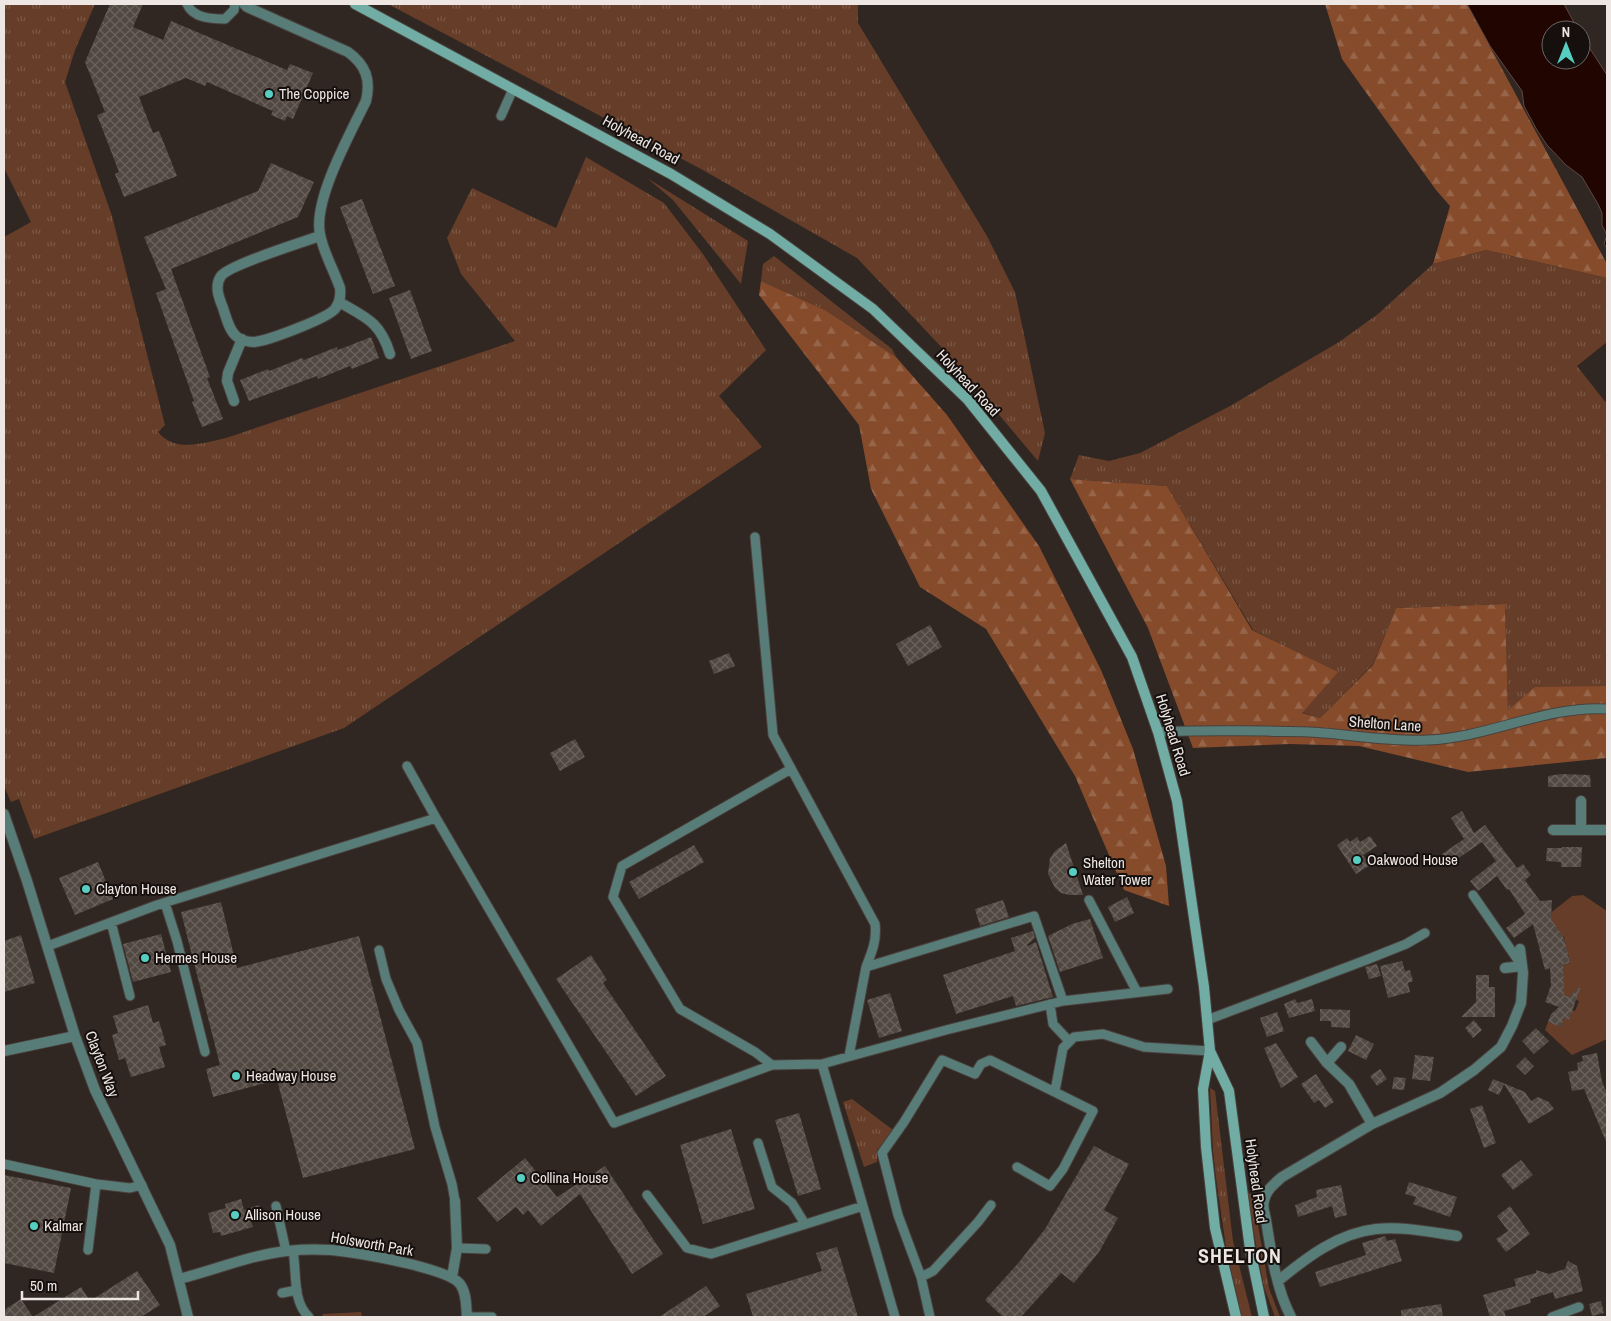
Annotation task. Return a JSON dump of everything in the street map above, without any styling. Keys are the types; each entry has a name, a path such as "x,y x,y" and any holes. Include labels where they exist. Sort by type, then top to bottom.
{"main road":[{"name":"Holyhead Road","path":"355,4 671,174 770,234 873,309 968,400 1041,491 1132,657 1158,732 1177,801 1197,940 1210,1051 1203,1090 1207,1156 1215,1228 1236,1317"},
{"name":"Holyhead Road","path":"1210,1051 1229,1091 1250,1248 1264,1317"}],"street":[{"path":"244,4 348,52 361,64 369,89 366,102 324,195 319,212 320,236 340,288 341,296 339,302 334,310 326,316 256,342 235,336 218,296 217,286 220,277 226,271 240,265 320,236"},
{"path":"339,302 371,321 379,329 390,354"},
{"path":"234,401 227,381 228,373 242,339"},
{"path":"1581,801 1581,829"},
{"name":"Clayton Way","path":"4,814 48,946 75,1036 95,1090 170,1245 188,1317"},
{"path":"1553,830 1607,830"},
{"path":"1291,1317 1278,1281 1272,1257 1263,1203 1272,1186 1282,1177 1372,1124 1440,1093 1474,1070 1501,1047 1521,1003 1523,987 1520,949"},
{"path":"1505,968 1522,966"},
{"path":"4,1051 75,1036"},
{"path":"1311,1042 1327,1063 1349,1084 1372,1124"},
{"path":"1327,1063 1341,1047"},
{"path":"454,1201 457,1248 452,1277 460,1284 465,1295 468,1317"},
{"path":"1278,1281 1324,1247 1375,1229 1416,1231 1456,1236"},
{"name":"Holsworth Park","path":"180,1279 225,1265 290,1251 312,1250 347,1252 392,1260 452,1277"}],"lane":[{"path":"186,4 194,14 212,20 226,20 234,10 235,4"},
{"path":"500,116 514,89"},
{"path":"756,537 773,735 875,924 875,944 866,967 849,1056"},
{"name":"Shelton Lane","path":"1158,732 1214,730 1309,731 1353,736 1428,740 1463,735 1551,715 1593,708 1607,709"},
{"path":"407,766 614,1123 772,1064 822,1064 946,1030 1063,1001 1168,989"},
{"path":"772,1064 756,1052 680,1009 614,897 622,866 791,769"},
{"path":"48,946 161,904 436,818"},
{"path":"1473,895 1522,966"},
{"path":"1089,900 1137,992"},
{"path":"161,904 177,941 205,1052"},
{"path":"866,967 1034,916 1063,1001"},
{"path":"111,922 130,996"},
{"path":"1207,1020 1406,944 1424,933"},
{"path":"379,950 386,979 416,1043 435,1127 452,1184 454,1201"},
{"path":"1050,1004 1053,1024 1070,1041"},
{"path":"1055,1091 1063,1048 1074,1037 1104,1034 1144,1047 1210,1051"},
{"path":"930,1317 920,1277 898,1215 882,1153 904,1122 942,1060 975,1074 981,1064 990,1060 1093,1111 1063,1169 1050,1186 1017,1167"},
{"path":"822,1064 895,1317"},
{"path":"758,1143 772,1187 792,1203 805,1224"},
{"path":"4,1164 96,1184 130,1188 142,1185"},
{"path":"88,1250 96,1184"},
{"path":"647,1195 687,1248 710,1254 863,1206"},
{"path":"920,1277 933,1271 978,1222 990,1205"},
{"path":"276,1206 290,1251 296,1290 303,1312 309,1317"},
{"path":"457,1248 486,1249"},
{"path":"282,1293 296,1290"},
{"path":"1552,1317 1579,1307"},
{"path":"468,1317 492,1317"}],"green space":[{"path":"4,4 95,4 75,50 65,82 112,216 165,425 158,432 165,438 173,442 190,445 226,438 515,341 461,274 447,238 472,188 556,228 586,157 664,203 703,254 766,350 719,396 762,447 344,728 34,839 19,799 11,802 4,786 4,237 31,222 4,168"},
{"path":"388,4 858,4 858,23 987,236 1015,292 1045,433 1038,461 947,353 857,258 701,169"},
{"path":"1325,4 1469,4 1472,13 1607,264 1607,278 1486,250 1433,264 1450,206 1436,190 1342,59"},
{"path":"647,178 748,241 741,284 673,200"},
{"path":"1486,250 1607,278 1607,342 1577,366 1607,404 1607,686 1581,687 1508,710 1505,604 1396,608 1373,664 1320,718 1301,712 1337,672 1253,630 1167,486 1070,479 1079,455 1109,461 1140,453 1230,406 1339,342 1378,314 1433,264"},
{"path":"774,256 892,349 896,357 825,310 761,281 763,264"},
{"path":"761,281 825,310 896,357 947,415 1039,546 1101,670 1133,749 1166,866 1169,906 1124,890 1075,776 986,629 920,587 871,489 859,425 759,295"},
{"path":"1070,479 1167,486 1252,630 1338,672 1302,713 1320,718 1373,665 1396,608 1505,604 1508,710 1535,687 1607,686 1607,758 1468,772 1359,746 1290,744 1193,748 1148,628"},
{"path":"1583,895 1607,911 1607,1039 1572,1055 1545,1030 1548,1022 1561,1026 1564,1018 1572,1010 1575,1011 1579,1001 1549,990 1561,966 1570,963 1568,954 1564,955 1566,947 1564,936 1551,939 1550,936 1558,930 1548,915 1572,896"},
{"path":"1210,1088 1215,1091 1233,1241 1252,1317 1242,1317 1227,1254 1213,1151"},
{"path":"852,1099 893,1130 877,1150 877,1162 864,1167 843,1102"},
{"path":"1246,1191 1253,1196 1269,1288 1280,1317 1275,1317 1264,1287"},
{"path":"361,1312 362,1317 322,1317 323,1314"}],"shaded area":[{"path":"1467,4 1564,4 1573,20 1541,20 1541,70 1591,70 1591,50 1607,75 1607,235 1602,225 1602,213 1582,177 1566,165 1547,145 1524,106 1522,91 1490,46"},
{"path":"1607,235 1607,248 1604,244"}],"building":[{"name":"The Coppice","path":"110,4 143,4 133,27 163,40 171,21 287,70 290,64 313,73 293,119 287,116 285,121 271,115 273,111 207,82 205,86 186,78 139,97 153,133 159,131 177,176 124,197 115,174 119,172 97,115 105,112 85,62"},
{"path":"271,163 314,182 298,217 171,269 210,377 207,378 223,419 202,427 156,293 166,289 144,237 258,191"},
{"path":"362,199 395,286 373,294 340,207"},
{"path":"410,290 432,351 411,359 389,298"},
{"path":"371,337 379,358 352,369 350,366 318,379 317,376 249,401 240,380 302,358 304,360 337,347 338,350"},
{"path":"930,625 942,647 908,666 896,644"},
{"path":"729,653 735,666 714,674 709,661"},
{"path":"575,739 585,757 560,771 550,753"},
{"path":"1561,774 1590,775 1591,787 1548,787 1548,776"},
{"path":"1462,811 1474,833 1485,825 1517,868 1523,864 1531,875 1525,880 1540,901 1552,900 1551,919 1564,938 1570,963 1563,965 1564,995 1569,997 1581,986 1569,1020 1564,1018 1561,1027 1548,1022 1551,1014 1559,1007 1545,1002 1551,986 1550,968 1545,970 1533,924 1514,938 1506,928 1525,914 1509,889 1507,890 1497,876 1478,891 1470,881 1496,861 1482,842 1450,864 1442,854 1464,839 1451,818"},
{"name":"Oakwood House","path":"1370,836 1377,846 1363,855 1370,865 1356,874 1337,845 1347,838 1350,842 1357,837 1360,842"},
{"path":"1066,843 1083,895 1061,893 1055,888 1048,874 1050,858 1055,851"},
{"path":"694,845 704,862 639,899 629,882"},
{"path":"1582,847 1581,867 1561,867 1561,862 1546,861 1547,848"},
{"name":"Clayton House","path":"98,862 113,899 75,915 59,878"},
{"path":"1127,897 1134,913 1115,922 1108,907"},
{"path":"1003,900 1009,917 980,926 975,909"},
{"path":"221,902 237,968 359,936 415,1149 303,1178 277,1080 213,1097 206,1069 220,1065 181,912"},
{"path":"1090,919 1103,958 1060,972 1048,936 1072,924"},
{"path":"1033,931 1035,938 1027,945 1036,942 1053,997 1016,1006 1013,996 956,1014 943,975 1015,951 1011,938"},
{"name":"Hermes House","path":"161,934 171,972 133,982 123,944"},
{"path":"21,935 35,983 4,992 4,941"},
{"path":"591,955 607,980 603,983 666,1076 636,1096 556,979"},
{"path":"1402,961 1405,971 1410,970 1413,981 1408,983 1410,992 1388,998 1380,966"},
{"path":"1377,964 1381,976 1369,979 1365,967"},
{"path":"1476,975 1489,975 1489,987 1495,987 1495,1017 1461,1017 1476,1002"},
{"path":"890,993 902,1031 879,1038 867,1000"},
{"path":"1295,999 1297,1003 1312,999 1315,1011 1289,1018 1284,1004"},
{"path":"148,1005 153,1023 159,1021 166,1045 159,1047 165,1067 131,1077 125,1058 119,1060 112,1035 118,1033 113,1016"},
{"path":"1320,1009 1350,1010 1350,1028 1331,1027 1331,1021 1320,1021"},
{"path":"1277,1012 1284,1031 1267,1037 1260,1018"},
{"path":"1474,1020 1482,1030 1473,1038 1465,1028"},
{"path":"1536,1028 1549,1041 1534,1054 1522,1041"},
{"path":"1356,1035 1374,1044 1366,1060 1348,1051"},
{"path":"1276,1043 1298,1077 1281,1088 1264,1048"},
{"path":"1597,1053 1602,1082 1607,1093 1607,1144 1584,1089 1572,1091 1568,1072 1578,1070 1577,1063 1583,1061 1582,1056"},
{"path":"1415,1055 1434,1057 1430,1081 1412,1079"},
{"path":"1525,1057 1534,1066 1525,1075 1516,1066"},
{"path":"1380,1069 1387,1079 1377,1086 1370,1076"},
{"path":"1316,1074 1334,1102 1325,1108 1319,1100 1314,1103 1301,1084"},
{"path":"1394,1077 1406,1078 1404,1090 1392,1089"},
{"path":"1493,1079 1525,1092 1531,1101 1538,1097 1549,1102 1554,1109 1529,1124 1504,1084 1499,1095 1488,1090"},
{"path":"1482,1105 1496,1143 1484,1148 1470,1109"},
{"path":"799,1113 821,1189 798,1196 775,1120"},
{"path":"731,1129 755,1209 703,1224 680,1145"},
{"path":"1094,1146 1129,1164 1104,1210 1118,1218 1099,1252 1074,1283 1061,1273 1021,1317 1003,1317 985,1300 1020,1261 1045,1229"},
{"path":"525,1158 557,1197 605,1166 663,1254 632,1274 580,1194 541,1226 528,1210 523,1215 516,1207 497,1222 477,1198"},
{"path":"1521,1160 1533,1175 1513,1190 1501,1175"},
{"name":"Kalmar","path":"4,1175 71,1188 54,1273 4,1263"},
{"path":"1409,1182 1457,1197 1450,1217 1413,1204 1416,1197 1405,1194"},
{"path":"1341,1185 1347,1215 1335,1218 1332,1206 1298,1217 1295,1205 1317,1197 1316,1190"},
{"name":"Allison House","path":"241,1199 244,1210 259,1205 262,1218 251,1221 253,1227 221,1236 220,1232 213,1233 208,1213 226,1208 225,1204"},
{"path":"1510,1206 1530,1234 1506,1252 1496,1239 1508,1231 1497,1216"},
{"path":"1385,1236 1387,1241 1395,1239 1402,1261 1320,1287 1315,1272 1366,1255 1362,1243"},
{"path":"837,1247 858,1317 753,1317 746,1294 822,1271 816,1253"},
{"path":"1568,1261 1577,1266 1583,1291 1555,1299 1553,1292 1530,1299 1531,1303 1504,1311 1506,1317 1490,1317 1483,1295 1516,1286 1514,1279 1536,1273 1536,1270 1549,1274 1565,1269"},
{"path":"137,1271 160,1305 141,1317 33,1317 81,1287 90,1301"},
{"path":"706,1286 720,1306 703,1317 659,1317"},
{"path":"21,1299 33,1317 4,1317 4,1310"},
{"path":"1601,1301 1604,1313 1592,1316 1589,1304"},
{"path":"1441,1304 1443,1317 1401,1317 1401,1310"}],"place":[{"name":"The Coppice","path":"269,94"},
{"name":"Oakwood House","path":"1357,860"},
{"name":"Shelton Water Tower","path":"1073,872"},
{"name":"Clayton House","path":"86,889"},
{"name":"Hermes House","path":"145,958"},
{"name":"Headway House","path":"236,1076"},
{"name":"Collina House","path":"521,1178"},
{"name":"Allison House","path":"235,1215"},
{"name":"Kalmar","path":"34,1226"}],"district":[{"name":"SHELTON","path":"1240,1256"}]}
